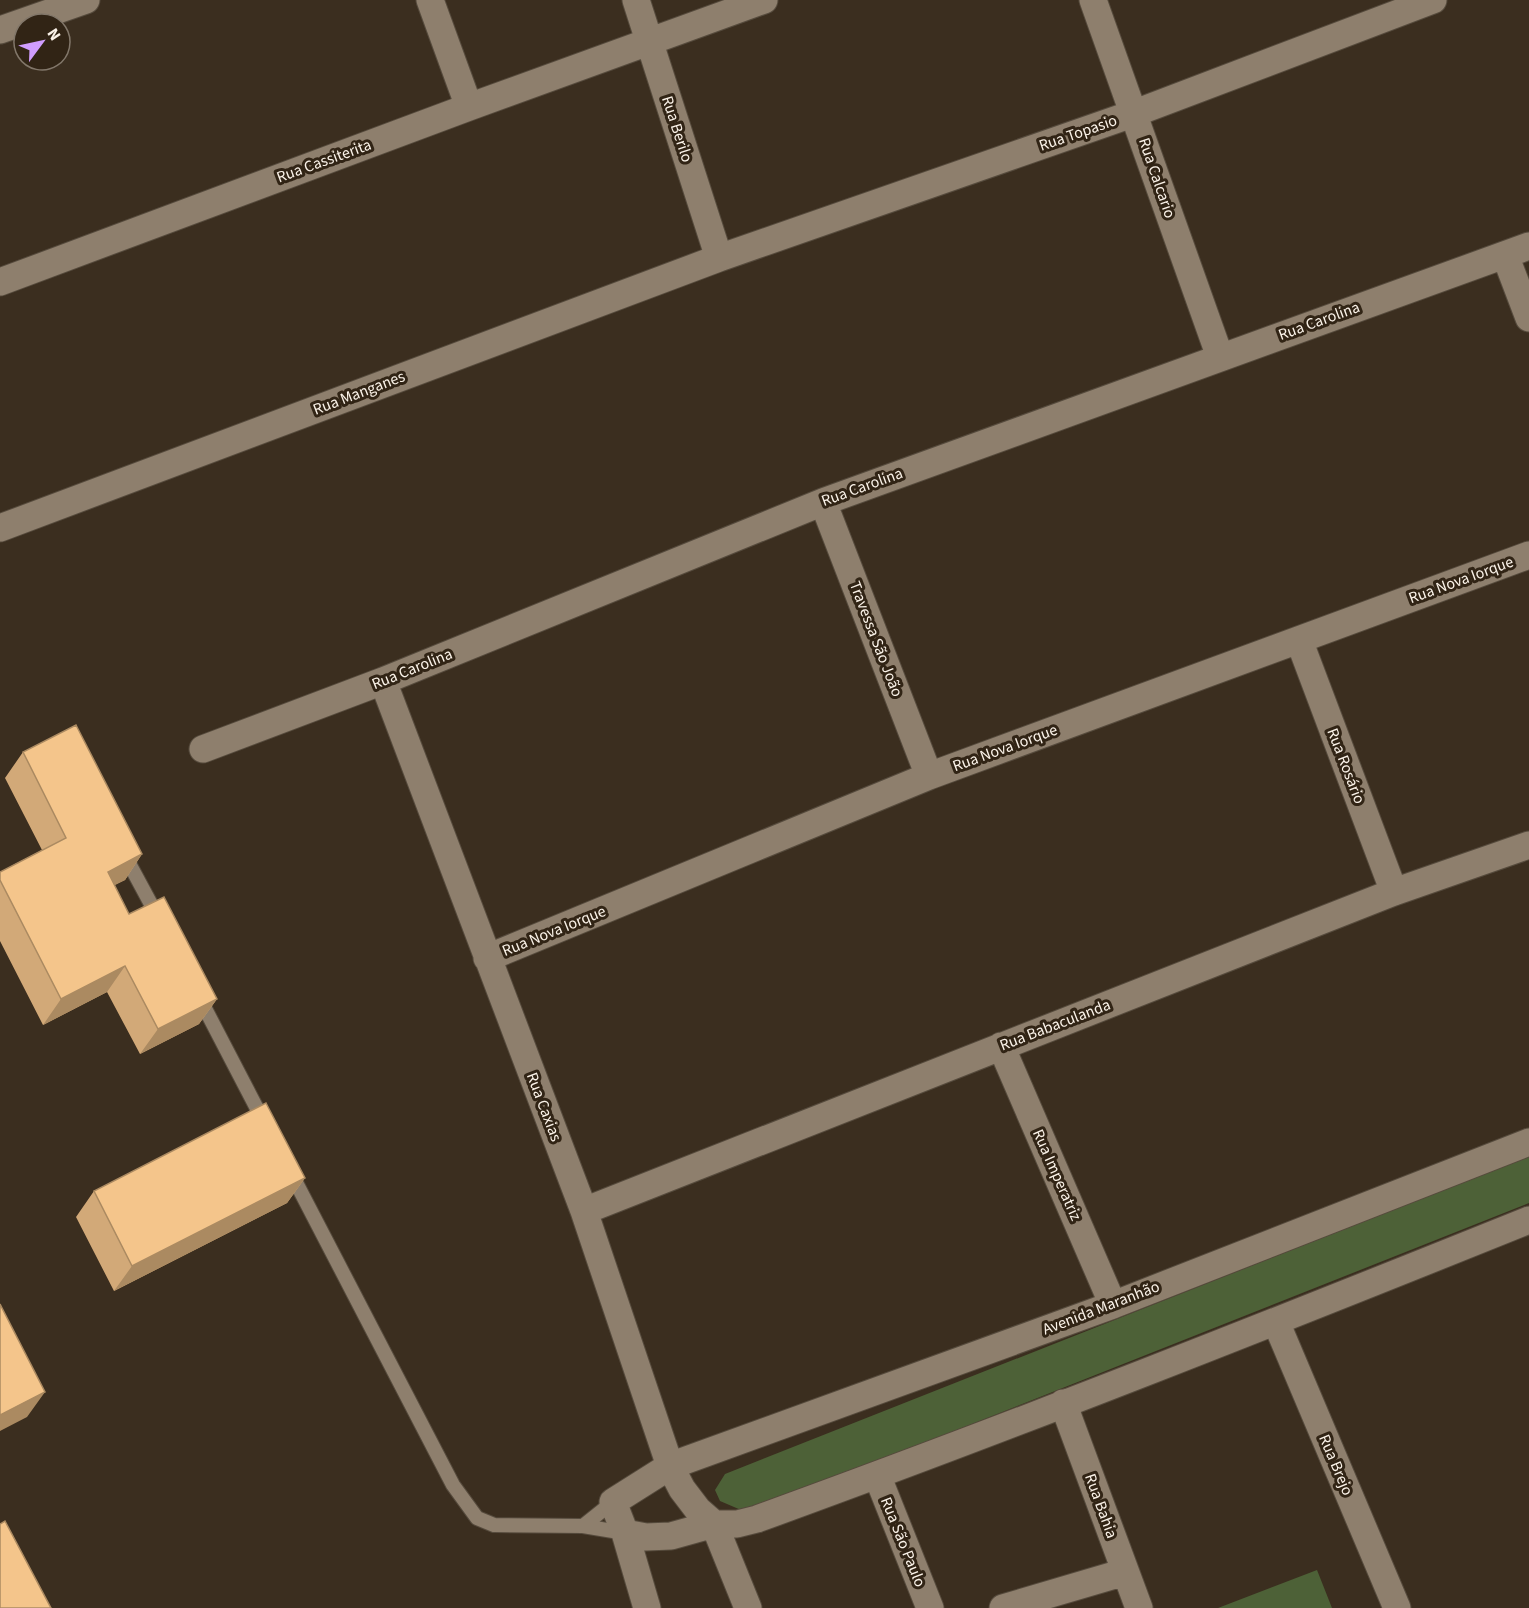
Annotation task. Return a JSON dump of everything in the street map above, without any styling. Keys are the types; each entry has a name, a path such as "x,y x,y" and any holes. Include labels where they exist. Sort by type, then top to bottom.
{"street":[{"path":"0,30 86,0"},
{"path":"430,0 469,107"},
{"name":"Rua Berilo","path":"636,0 719,258"},
{"name":"Rua Cassiterita","path":"0,282 764,0"},
{"name":"Rua Calcario","path":"1093,0 1220,357"},
{"name":"Rua Topasio","path":"719,258 1134,113 1433,0"},
{"path":"1517,251 1529,318"},
{"name":"Rua Carolina","path":"203,749 383,681 823,502 1517,251"},
{"name":"Rua Manganes","path":"0,528 719,258"},
{"name":"Travessa São João","path":"823,502 929,776"},
{"name":"Rua Nova Iorque","path":"487,958 929,776 1529,555"},
{"name":"Rua Rosário","path":"1299,640 1394,892"},
{"name":"Rua Caxias","path":"383,681 584,1211 670,1466 682,1489 714,1524"},
{"name":"Rua Babaculanda","path":"584,1211 1394,892 1529,845"},
{"name":"Rua Imperatriz","path":"1001,1046 1113,1305"},
{"name":"Avenida Maranhão","path":"613,1502 670,1466 1113,1305 1529,1142"},
{"path":"625,1533 671,1536 714,1524 737,1524 757,1519 1276,1322 1529,1220"},
{"name":"Rua Brejo","path":"1276,1322 1397,1608"},
{"name":"Rua Bahia","path":"1063,1403 1139,1608"},
{"name":"Rua São Paulo","path":"877,1475 930,1608"},
{"path":"613,1502 625,1533 647,1608"},
{"path":"714,1524 748,1608"},
{"path":"1003,1608 1125,1572"}],"lane":[{"path":"118,840 167,936"},
{"path":"195,988 272,1137"},
{"path":"283,1158 453,1485 477,1518 494,1525 583,1526 625,1533"},
{"path":"583,1526 613,1502"}],"green space":[{"path":"1529,1156 1529,1203 748,1513 720,1501 715,1490 725,1474"},
{"path":"1317,1570 1332,1608 1218,1608"}],"building":[{"path":"76,725 142,854 108,872 129,914 164,897 217,999 158,1029 125,966 61,999 0,880 0,872 66,838 23,752"},
{"path":"266,1103 305,1178 132,1266 94,1191"},
{"path":"0,1304 45,1392 0,1415"},
{"path":"5,1521 51,1608 0,1608 0,1524"}]}
